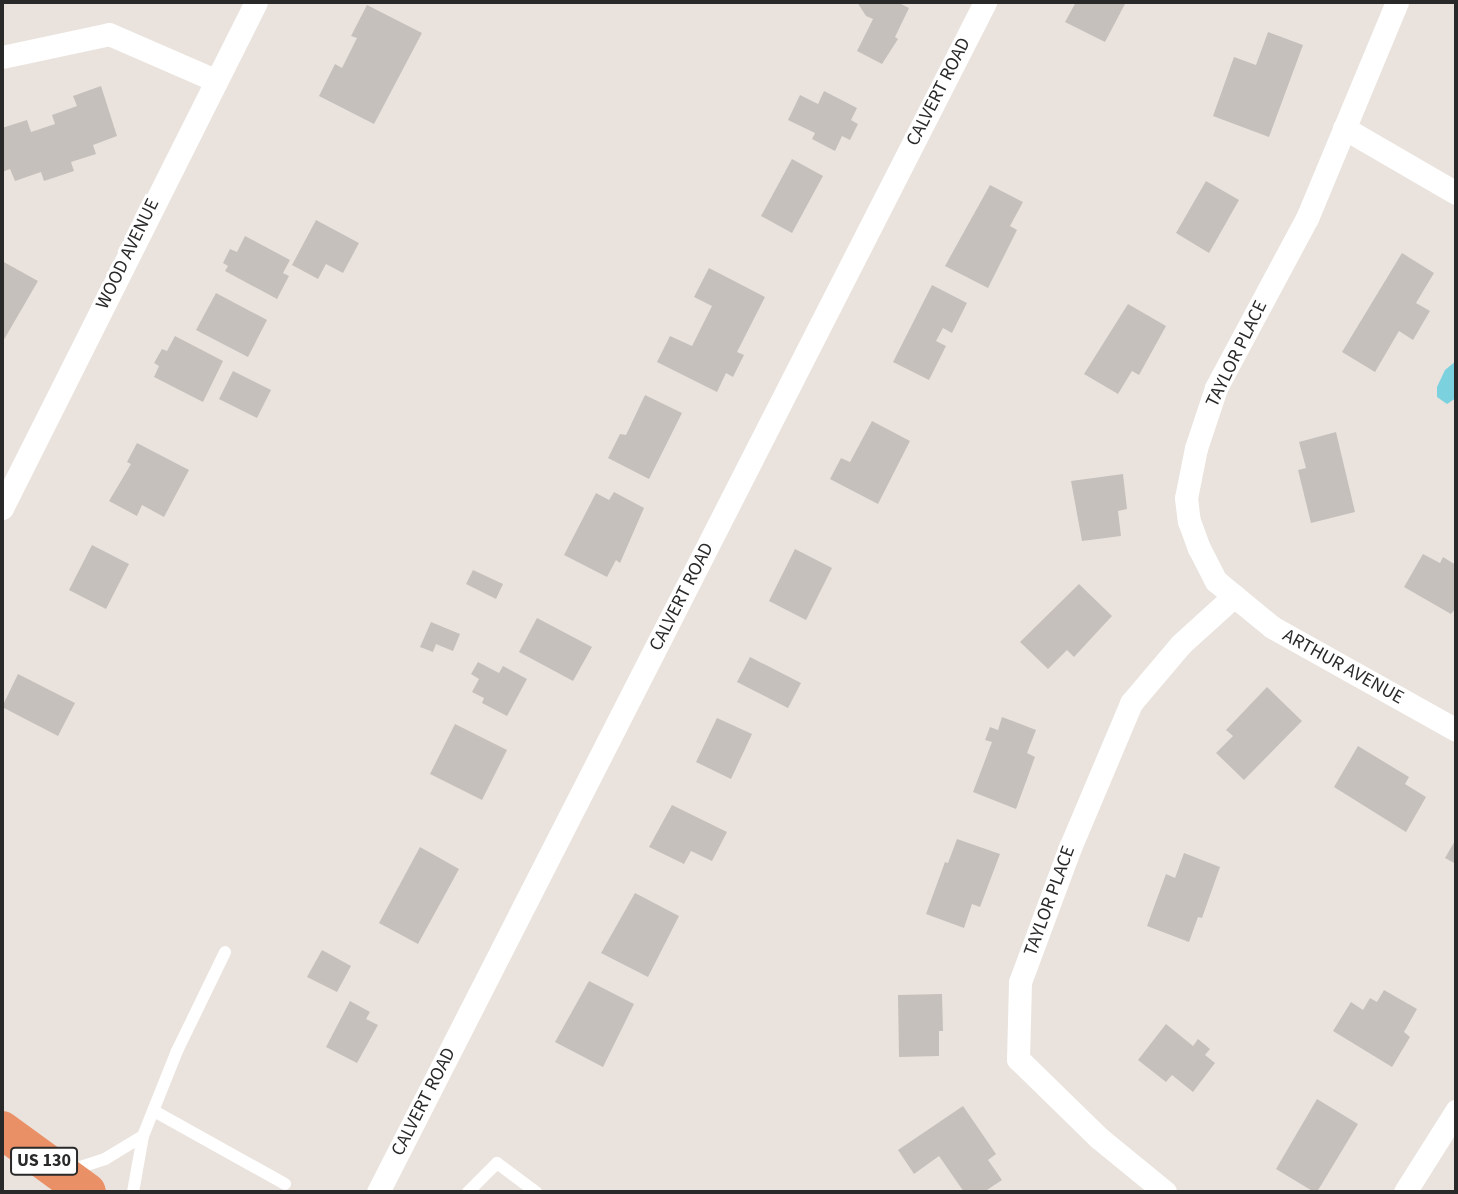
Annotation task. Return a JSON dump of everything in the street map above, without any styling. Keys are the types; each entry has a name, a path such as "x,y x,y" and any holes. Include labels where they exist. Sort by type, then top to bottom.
{"highway":[{"name":"US 130","path":"2,1130 74,1183"}],"street":[{"name":"WOOD AVENUE","path":"2,508 256,2"},
{"name":"CALVERT ROAD","path":"378,1192 985,2"},
{"name":"TAYLOR PLACE","path":"1165,1192 1099,1138 1018,1059 1020,982 1069,850 1130,703 1181,644 1234,596 1216,581 1189,521 1186,498 1196,448 1216,387 1307,218 1397,2"},
{"path":"2,57 109,34 215,80"},
{"path":"1344,128 1456,193"},
{"name":"ARTHUR AVENUE","path":"1234,596 1272,627 1456,730"},
{"path":"1405,1192 1456,1111"}],"lane":[{"path":"133,1192 143,1136 177,1051 225,952"},
{"path":"154,1111 285,1184"},
{"path":"74,1183 105,1159 143,1136"},
{"path":"468,1192 497,1163 536,1192"}],"water":[{"path":"1456,361 1456,398 1447,404 1437,397 1437,387 1445,370"}],"building":[{"path":"857,2 897,2 909,8 895,37 898,39 882,64 857,51 873,19 866,16"},
{"path":"1076,2 1126,2 1105,42 1065,22"},
{"path":"367,5 422,33 374,124 319,96 335,64 342,68 357,38 351,36"},
{"path":"1268,32 1303,45 1269,137 1213,116 1234,57 1256,65"},
{"path":"101,86 117,136 93,145 96,154 71,162 74,171 44,181 41,172 15,181 10,169 2,172 2,128 27,120 31,132 55,124 52,115 77,106 73,96"},
{"path":"824,91 857,108 851,120 858,124 850,140 842,136 835,151 812,139 815,133 788,120 800,95 818,104"},
{"path":"792,159 823,176 792,233 761,216"},
{"path":"1206,181 1239,200 1209,253 1176,233"},
{"path":"990,185 1023,202 1010,226 1017,230 988,288 945,266"},
{"path":"316,220 359,243 343,273 326,264 318,279 292,265"},
{"path":"245,236 290,260 283,273 289,276 277,299 225,271 228,266 223,263 230,249 237,252"},
{"path":"1402,253 1434,273 1416,303 1430,311 1413,340 1399,331 1375,372 1342,352"},
{"path":"2,261 38,281 2,343"},
{"path":"709,268 765,297 737,352 744,355 733,377 726,373 717,392 657,362 670,336 692,346 712,306 694,297"},
{"path":"932,285 967,303 952,333 943,328 936,341 946,346 929,380 893,362"},
{"path":"216,293 267,320 248,357 196,330"},
{"path":"1128,304 1166,326 1139,375 1132,371 1118,394 1084,374"},
{"path":"175,336 223,361 203,402 154,377 159,366 154,363 162,349 167,351"},
{"path":"233,371 271,390 257,418 219,399"},
{"path":"645,395 682,413 649,479 608,458 620,434 626,435"},
{"path":"872,421 910,441 878,504 830,479 841,458 850,462"},
{"path":"1336,432 1355,512 1311,523 1298,470 1306,468 1299,442"},
{"path":"137,443 189,470 164,517 142,505 137,516 109,501 131,464 127,462"},
{"path":"1123,474 1127,509 1118,511 1121,536 1082,541 1071,481"},
{"path":"614,492 644,508 620,563 616,560 607,577 564,555 596,493 609,500"},
{"path":"92,545 129,564 106,609 69,590"},
{"path":"795,549 832,568 806,620 769,601"},
{"path":"1423,554 1440,563 1443,557 1456,565 1456,608 1451,614 1404,587"},
{"path":"473,570 503,584 496,599 466,584"},
{"path":"1079,584 1112,616 1074,657 1067,650 1048,669 1020,642"},
{"path":"537,618 592,647 573,681 519,652"},
{"path":"431,622 460,634 453,651 436,644 433,652 420,647"},
{"path":"750,657 801,683 788,708 737,682"},
{"path":"478,662 499,673 503,666 527,679 507,716 482,703 484,698 472,692 479,679 471,674"},
{"path":"18,674 75,703 58,736 2,707"},
{"path":"1267,687 1302,721 1244,780 1216,753 1233,736 1226,730"},
{"path":"1002,717 1036,730 1027,753 1035,757 1016,809 973,792 992,742 985,740 990,727 998,730"},
{"path":"717,718 752,734 731,779 696,762"},
{"path":"455,724 507,750 482,800 430,774"},
{"path":"1358,746 1409,777 1405,784 1426,797 1406,832 1334,787"},
{"path":"672,805 727,832 712,861 691,851 684,864 649,847"},
{"path":"957,839 1000,854 980,907 972,904 964,928 926,914 945,862 948,863"},
{"path":"1456,839 1456,864 1445,858"},
{"path":"420,847 459,869 418,944 379,923"},
{"path":"1184,853 1220,867 1202,918 1198,917 1189,942 1147,926 1166,874 1175,878"},
{"path":"635,893 679,916 648,977 601,953"},
{"path":"322,950 351,966 337,992 307,977"},
{"path":"589,981 634,1004 603,1067 555,1042"},
{"path":"1384,990 1417,1009 1404,1032 1410,1037 1392,1067 1333,1031 1351,1002 1363,1010 1370,998 1377,1002"},
{"path":"942,994 943,1031 939,1031 939,1056 899,1057 898,995"},
{"path":"350,1001 370,1012 366,1019 378,1025 357,1063 326,1047"},
{"path":"1166,1024 1193,1046 1198,1039 1210,1049 1205,1055 1215,1063 1193,1092 1172,1075 1166,1082 1138,1060"},
{"path":"1317,1099 1358,1124 1317,1192 1314,1192 1276,1169"},
{"path":"963,1106 996,1154 988,1160 1002,1180 984,1192 964,1192 939,1156 914,1174 898,1150"}]}
